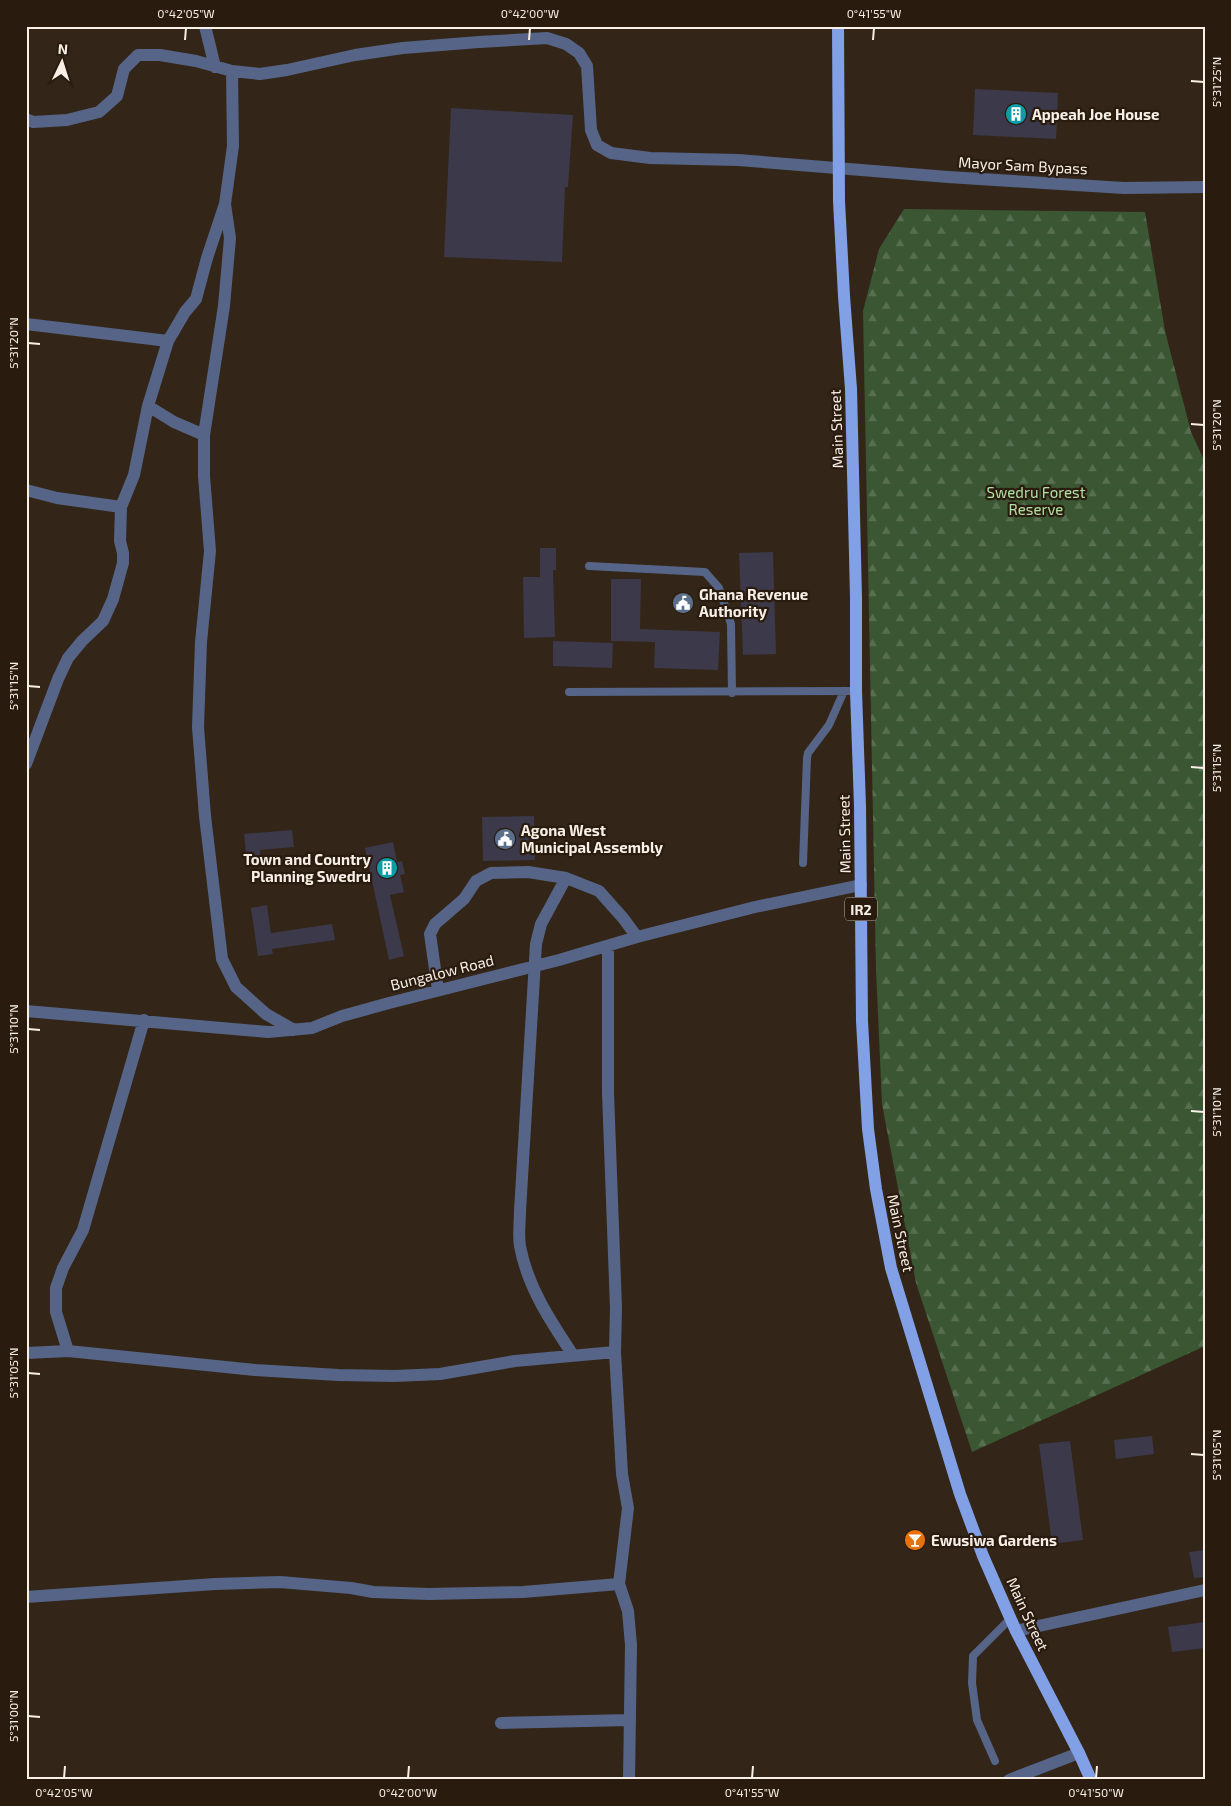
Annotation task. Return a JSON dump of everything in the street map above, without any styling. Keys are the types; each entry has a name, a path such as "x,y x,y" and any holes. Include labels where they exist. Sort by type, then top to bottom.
{"main road":[{"name":"Main Street","path":"838,26 839,211 851,390 856,597 850,691 861,885 862,1021 868,1129 876,1189 889,1258 960,1494 983,1556 1010,1618 1079,1753"},
{"name":"IR2","path":"1079,1753 1091,1780"}],"street":[{"path":"205,26 215,67"},
{"name":"Mayor Sam Bypass","path":"26,119 33,122 67,120 99,112 117,96 124,69 138,54 160,55 196,61 232,71 260,74 355,55 403,48 547,38 566,44 579,53 587,66 591,130 597,145 611,153 650,158 738,160 948,177 1114,187 1205,187"},
{"path":"26,764 68,658 82,640 103,621 113,599 123,563 120,541 121,508 134,475 148,406 168,341 185,312 196,299 225,204 233,146 232,71"},
{"path":"225,204 230,238 224,306 204,435 204,476 210,551 201,642 198,726 208,845 222,959 236,987 266,1014 294,1030"},
{"path":"26,324 168,341"},
{"path":"148,406 174,422 204,435"},
{"path":"26,490 57,498 121,508"},
{"path":"438,990 430,934 435,924 464,899 476,881 491,873 528,872 566,878 599,891 637,937"},
{"path":"566,878 541,924 536,944 519,1245 530,1280 551,1322 573,1356"},
{"name":"Bungalow Road","path":"26,1011 268,1032 312,1028 352,1014 637,937 754,907 861,885"},
{"path":"608,946 608,1093 616,1308 615,1352 622,1474 628,1508 619,1584 628,1611 631,1645 629,1780"},
{"path":"68,1351 56,1312 56,1288 63,1268 83,1230 144,1020"},
{"path":"26,1353 68,1351 255,1370 395,1376 440,1374 515,1360 615,1352"},
{"path":"26,1597 280,1582 351,1588 374,1592 429,1594 523,1592 619,1584"},
{"path":"1016,1631 1205,1590"},
{"path":"500,1723 630,1720"},
{"path":"1009,1780 1079,1753"}],"lane":[{"path":"589,566 705,572 719,588 730,624 732,693"},
{"path":"569,692 732,693 850,691"},
{"path":"803,863 808,753 830,725 850,691"},
{"path":"994,1762 977,1720 972,1683 973,1656 1010,1618"}],"green space":[{"name":"Swedru Forest Reserve","path":"904,209 1145,212 1165,331 1191,432 1205,462 1205,1346 972,1452 916,1283 882,1104 876,969 863,311 879,249"}],"building":[{"name":"Appeah Joe House","path":"975,89 1058,93 1056,139 973,135"},
{"path":"451,108 573,115 568,187 565,187 562,262 444,257"},
{"path":"540,548 556,548 556,570 553,570 555,637 524,638 523,577 540,577"},
{"path":"773,552 776,654 743,655 739,553"},
{"path":"611,579 641,579 640,629 720,632 718,670 654,668 655,642 611,641"},
{"path":"553,641 613,643 612,668 553,666"},
{"path":"534,816 535,860 483,861 482,817"},
{"path":"292,830 294,847 260,850 261,862 247,863 244,834"},
{"name":"Town and Country Planning Swedru","path":"393,842 397,862 402,861 405,874 400,875 404,892 390,895 404,956 389,960 365,848"},
{"path":"267,905 271,933 332,924 335,940 272,949 273,954 258,956 251,908"},
{"path":"1152,1436 1154,1454 1116,1459 1114,1440"},
{"path":"1070,1441 1083,1540 1052,1544 1039,1444"},
{"path":"1205,1550 1205,1577 1194,1578 1189,1552"},
{"path":"1205,1622 1205,1648 1172,1652 1168,1627"}],"place":[{"name":"Appeah Joe House","path":"1016,114"},
{"name":"Ghana Revenue Authority","path":"683,603"},
{"name":"Agona West Municipal Assembly","path":"505,839"},
{"name":"Town and Country Planning Swedru","path":"387,868"},
{"name":"Ewusiwa Gardens","path":"915,1540"}]}
